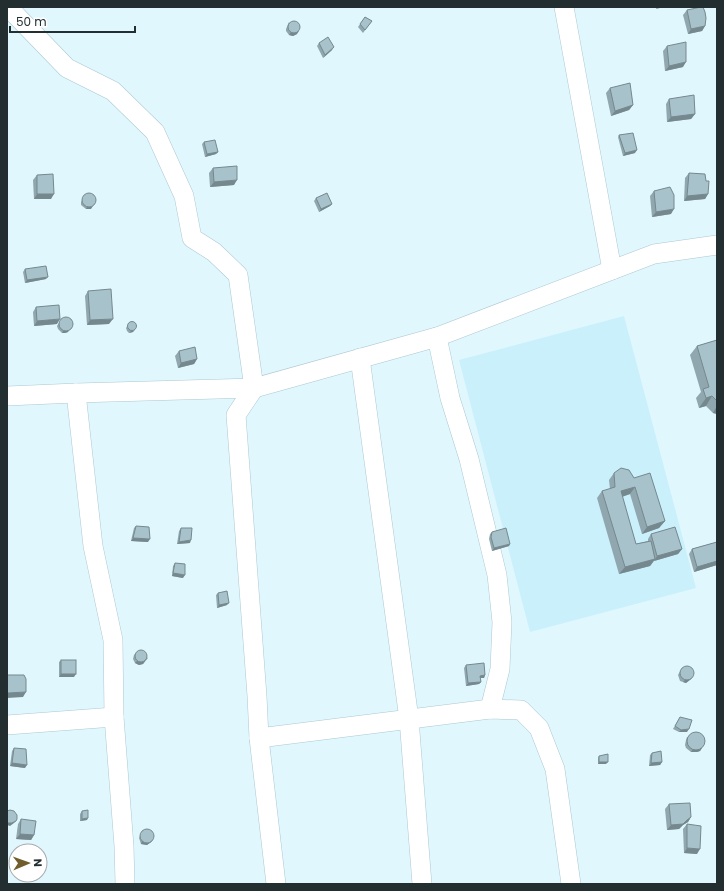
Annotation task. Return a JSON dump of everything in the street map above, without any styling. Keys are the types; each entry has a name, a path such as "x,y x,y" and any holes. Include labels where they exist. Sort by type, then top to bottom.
{"street":[{"path":"564,7 612,270"},
{"path":"8,10 67,68 113,91 155,132 184,196 192,238 214,252 238,275 254,388 236,415 259,738 276,884"},
{"path":"7,396 254,388 437,337 654,254 717,246"},
{"path":"437,337 450,398 469,459 497,575 502,622 500,669 490,709"},
{"path":"360,358 409,719 422,884"},
{"path":"76,393 93,546 113,640 114,717 125,884"},
{"path":"259,738 490,709 521,710 539,728 554,769 571,884"},
{"path":"7,725 114,717"}],"shaded area":[{"path":"624,316 696,588 530,632 459,360"}],"building":[{"path":"703,7 705,12 705,26 691,29 687,10"},
{"path":"365,17 372,21 365,30 360,24"},
{"path":"292,21 296,21 300,27 296,33 292,33 288,29 288,25"},
{"path":"328,37 334,47 325,55 319,43"},
{"path":"686,42 686,62 669,66 667,46"},
{"path":"630,83 633,105 615,111 610,88"},
{"path":"694,95 695,114 671,117 669,99"},
{"path":"633,133 637,150 625,153 619,135"},
{"path":"215,140 218,152 207,154 204,142"},
{"path":"237,166 237,180 214,182 213,168"},
{"path":"689,173 705,174 706,181 709,181 708,194 687,196"},
{"path":"53,174 54,194 37,194 37,175"},
{"path":"670,187 674,195 674,209 656,212 654,191"},
{"path":"89,193 94,195 96,200 94,205 89,207 84,205 82,200 84,195"},
{"path":"327,193 332,204 321,209 316,198"},
{"path":"46,266 48,277 27,280 25,269"},
{"path":"111,289 113,319 90,320 88,291"},
{"path":"59,305 60,319 37,321 36,307"},
{"path":"66,317 71,319 73,324 71,329 66,331 61,329 59,324 61,319"},
{"path":"130,322 134,322 136,326 134,330 130,330 128,328 128,324"},
{"path":"717,340 717,401 712,396 706,398 703,389 709,387 697,346"},
{"path":"195,347 197,359 181,363 179,351"},
{"path":"621,468 629,470 634,478 650,473 665,521 647,527 635,487 621,491 636,544 651,541 655,559 625,567 602,491 615,487 614,473"},
{"path":"136,526 149,527 150,539 133,538"},
{"path":"675,527 682,549 657,556 651,534"},
{"path":"181,528 192,528 191,540 179,542"},
{"path":"506,528 510,544 494,548 491,537 492,532"},
{"path":"717,542 717,561 697,567 692,549"},
{"path":"175,563 185,564 185,575 173,573"},
{"path":"227,591 229,603 219,605 218,593"},
{"path":"143,650 146,651 146,661 139,662 136,661 135,654 136,651"},
{"path":"61,660 76,660 76,674 61,674"},
{"path":"484,663 485,675 480,676 481,682 468,683 466,665"},
{"path":"687,666 692,668 694,673 692,678 687,680 682,678 680,673 682,668"},
{"path":"7,675 24,675 26,679 26,692 7,693"},
{"path":"680,717 692,720 689,729 681,730 675,726"},
{"path":"696,732 702,735 705,741 702,747 696,750 690,747 687,741 690,735"},
{"path":"14,748 26,749 27,765 12,763"},
{"path":"661,751 662,762 651,763 652,753"},
{"path":"608,754 608,762 599,762 599,756"},
{"path":"690,803 691,817 683,824 671,825 669,804"},
{"path":"88,810 88,818 82,819 82,811"},
{"path":"7,811 14,811 17,815 17,819 12,823 8,823"},
{"path":"21,819 36,821 34,835 20,834"},
{"path":"687,824 701,826 700,849 687,848"},
{"path":"147,829 152,831 154,836 152,841 147,843 142,841 140,836 142,831"}]}
